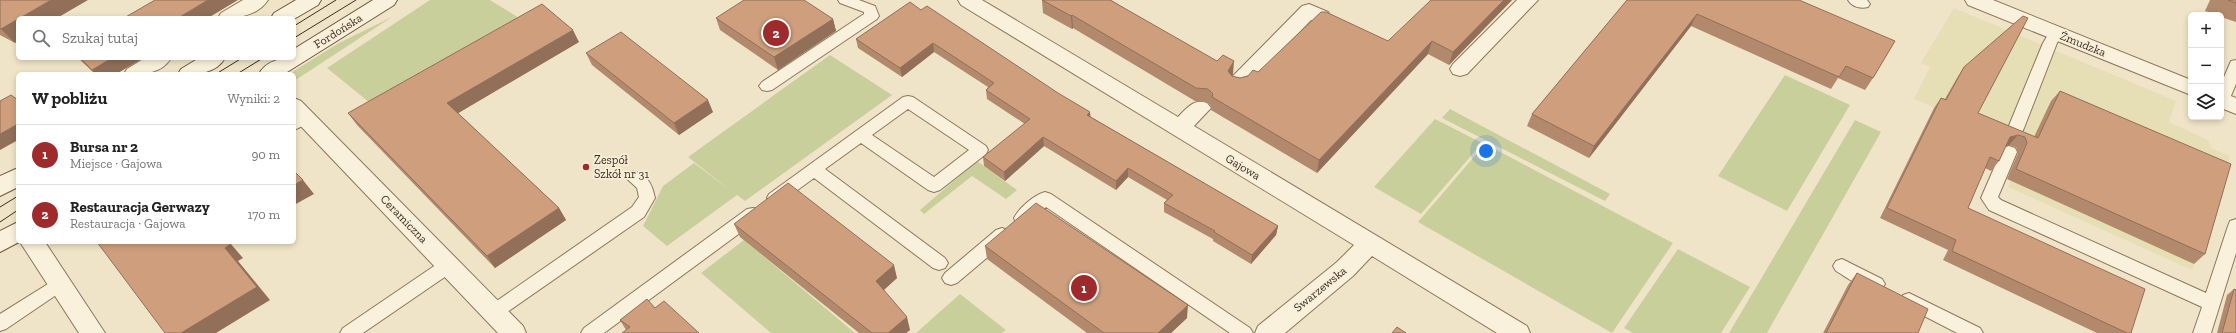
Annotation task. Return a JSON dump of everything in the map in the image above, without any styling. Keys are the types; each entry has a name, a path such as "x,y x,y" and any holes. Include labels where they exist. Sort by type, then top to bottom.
{"street":[{"path":"231,16 258,0"},
{"path":"284,16 311,0"},
{"name":"Fordońska","path":"296,57 387,0"},
{"name":"Gajowa","path":"968,0 1518,333"},
{"path":"1460,69 1528,0"},
{"name":"Żmudzka","path":"1975,0 2188,87"},
{"path":"1238,83 1309,10 1321,17"},
{"path":"137,72 158,60"},
{"path":"191,72 212,60"},
{"name":"Fordońska","path":"272,72 291,60"},
{"path":"1179,128 1200,108"},
{"name":"Ceramiczna","path":"298,116 449,265 514,333"},
{"path":"0,187 16,177"},
{"path":"0,243 16,232"},
{"path":"33,244 93,333"},
{"name":"Swarzewska","path":"1267,333 1345,268 1370,244"}],"lane":[{"path":"767,86 872,16 870,9 845,0"},
{"path":"2016,128 2050,43 2056,33"},
{"path":"2226,102 2236,65"},
{"path":"590,333 814,169 908,101 980,150 934,186 860,136"},
{"path":"2009,152 1989,198 1995,205 2212,302"},
{"path":"814,169 939,263"},
{"path":"494,312 638,212 647,198 644,185 633,176"},
{"path":"951,278 1045,198 1244,333"},
{"path":"2202,333 2236,226"},
{"path":"349,333 449,265"},
{"path":"1842,266 1974,333"},
{"path":"0,324 60,284"}],"shaded area":[{"path":"1954,8 2176,101 2169,122 2208,140 2211,148 2229,156 2227,169 2192,270 2008,187 2026,147 1914,99 1930,67 1921,63"}],"green space":[{"path":"430,0 490,0 516,16 527,28 381,112 327,68"},
{"path":"392,17 296,80 296,72 292,72 339,43"},
{"path":"830,55 892,95 745,201 737,195 667,246 643,226 663,186 694,163 731,191 688,157"},
{"path":"1785,75 1850,105 1787,211 1718,176"},
{"path":"1450,109 1610,194 1605,201 1442,118"},
{"path":"1435,119 1482,143 1421,214 1374,187"},
{"path":"1855,120 1881,132 1767,333 1729,333"},
{"path":"1485,144 1673,243 1612,333 1418,222"},
{"path":"977,161 1017,190 1006,199 972,176 924,214 920,210"},
{"path":"744,240 855,333 771,333 701,273"},
{"path":"1678,249 1750,287 1721,333 1633,333 1624,328"},
{"path":"960,294 1006,330 1002,333 916,333"}],"building":[{"path":"0,0 51,0 23,16 16,16 16,20 1,29"},
{"path":"155,0 208,0 181,16 127,16"},
{"path":"744,0 804,0 833,19 774,57 716,18"},
{"path":"1042,0 1110,0 1217,61 1223,55 1234,61 1228,71 1232,76 1240,78 1248,76 1253,70 1258,72 1321,12 1326,12 1388,41 1431,0 1504,0 1453,52 1432,41 1319,160 1212,97 1213,94 1208,89 1196,88 1072,15 1071,16"},
{"path":"1627,0 1799,0 1895,41 1873,78 1846,66 1839,77 1697,14 1594,146 1532,114"},
{"path":"2228,0 2236,0 2236,3"},
{"path":"910,2 921,10 927,6 1058,93 1090,112 1087,115 1278,226 1252,255 1214,232 1215,231 1164,203 1173,195 1128,168 1116,181 1043,137 1004,172 983,157 1030,119 986,90 994,83 933,43 900,68 856,39"},
{"path":"542,4 573,30 447,103 559,208 487,256 348,113"},
{"path":"2023,16 2028,18 1978,113 2038,138 2060,91 2231,164 2205,254 2016,169 2027,143 2025,137 2018,135 2010,137 1999,161 1990,157 1968,208 2145,289 2131,333 2127,333 1952,251 1956,240 1887,208 1941,98 1946,100 1964,67"},
{"path":"621,32 708,100 674,123 586,53"},
{"path":"82,60 109,60 92,70"},
{"path":"11,95 16,99 16,125 0,134 0,101"},
{"path":"296,173 303,180 296,184"},
{"path":"788,183 894,265 876,281 907,317 888,333 872,333 734,224"},
{"path":"1036,203 1188,305 1158,333 1104,333 985,246"},
{"path":"98,244 231,244 225,248 257,287 181,333 165,333"},
{"path":"1857,273 1928,309 1918,333 1826,333"},
{"path":"2234,289 2236,290 2236,333 2222,333"},
{"path":"647,299 655,308 664,301 699,333 622,333 630,327 620,320"},
{"path":"1397,327 1406,333 1392,333"}],"tram line":[{"path":"296,25 336,0"},
{"path":"296,37 356,0"},
{"path":"219,72 239,60"},
{"path":"240,72 260,60"},
{"path":"0,207 16,197"},
{"path":"0,222 16,211"}],"place":[{"name":"Restauracja Gerwazy","path":"776,33"},
{"name":"Zespół Szkół nr 31","path":"586,167"},
{"name":"Bursa nr 2","path":"1084,288"}]}
